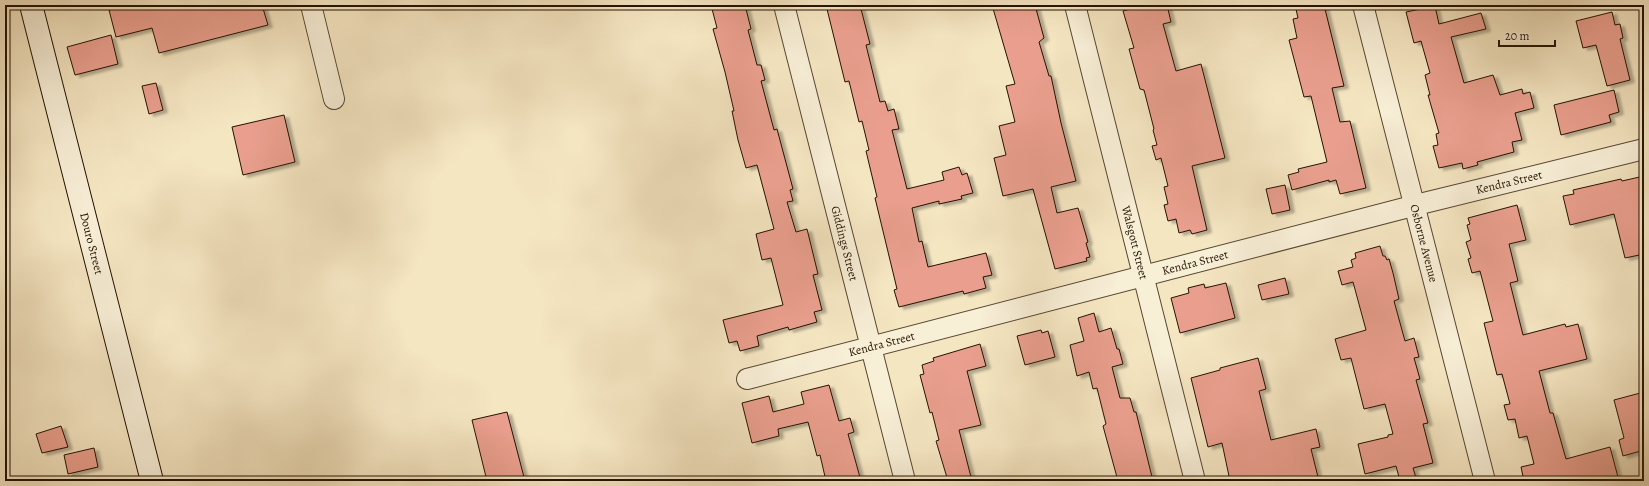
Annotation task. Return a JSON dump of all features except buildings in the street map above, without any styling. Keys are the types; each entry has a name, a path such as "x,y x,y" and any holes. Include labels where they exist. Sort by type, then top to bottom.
{"street":[{"name":"Douro Street","path":"32,5 152,481"},
{"path":"311,5 334,99"},
{"name":"Giddings Street","path":"784,5 905,481"},
{"name":"Walsgott Street","path":"1075,5 1195,481"},
{"name":"Osborne Avenue","path":"1363,5 1485,481"},
{"name":"Kendra Street","path":"747,379 1414,206 1644,149"}]}
